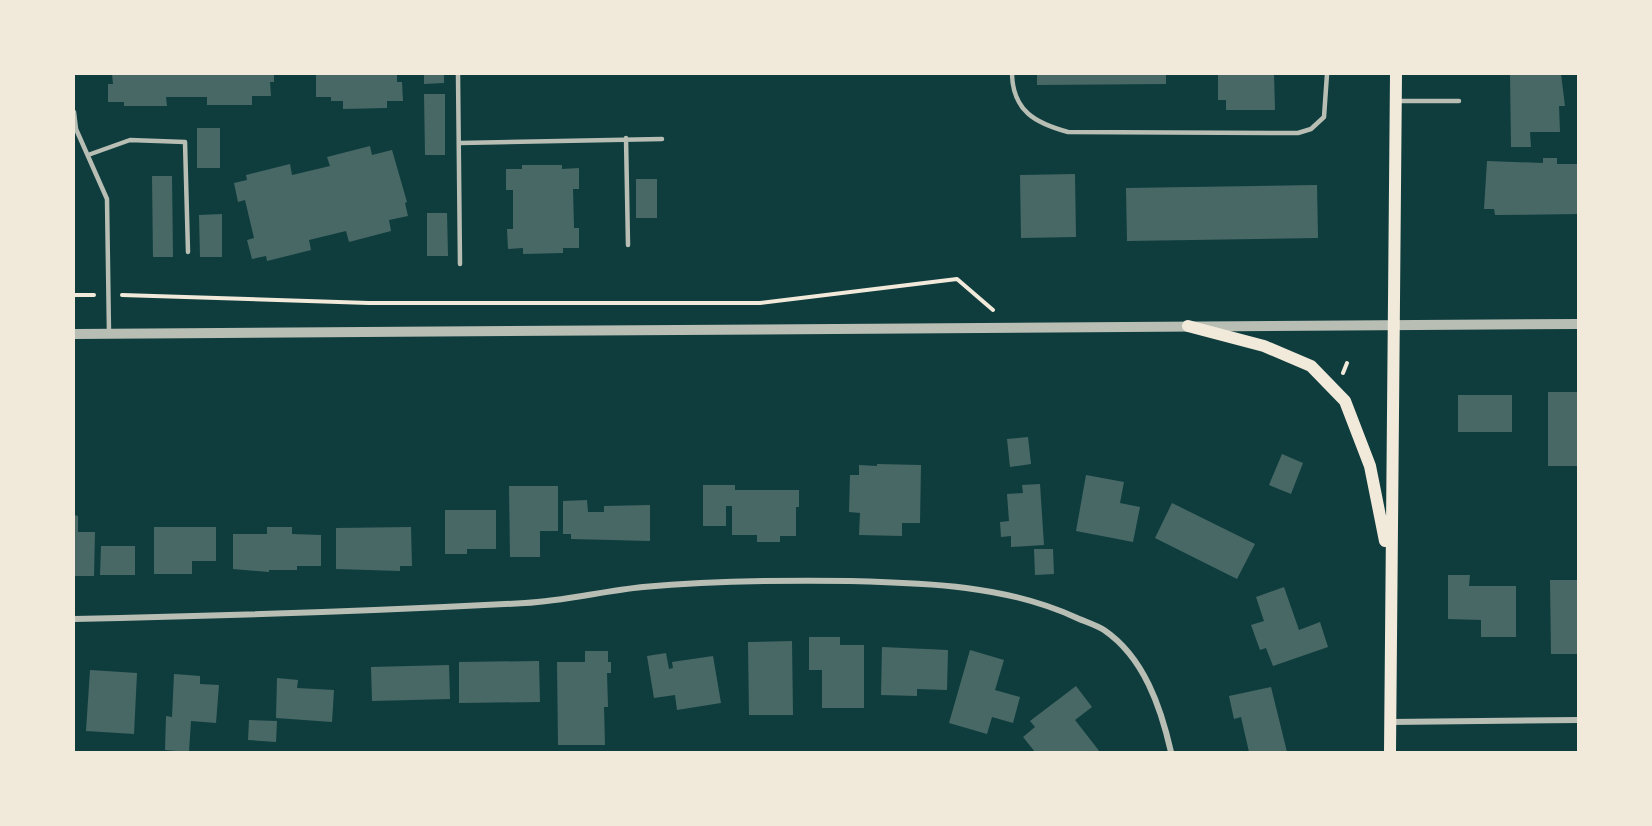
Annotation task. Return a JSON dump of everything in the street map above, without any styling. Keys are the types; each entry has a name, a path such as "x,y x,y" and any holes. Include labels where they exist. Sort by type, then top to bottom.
{"main road":[{"path":"1390,753 1396,74"},
{"path":"1188,326 1264,346 1311,366 1345,401 1370,466 1390,562"}],"street":[{"path":"74,333 1578,324"},
{"path":"74,619 242,616 529,603 642,588 771,580 890,583 976,589 1046,603 1104,630 1135,661 1146,680 1166,729 1171,753"},
{"path":"1390,722 1578,720"}],"lane":[{"path":"458,74 460,264"},
{"path":"1012,74 1012,86 1026,114 1042,126 1068,132 1287,133 1311,129 1324,117 1326,74"},
{"path":"1396,101 1459,100"},
{"path":"74,112 76,129 107,199 109,333"},
{"path":"626,138 628,245"},
{"path":"460,143 662,139"},
{"path":"88,155 130,140 185,142 188,252"}],"path":[{"path":"74,295 369,303 760,303 957,279 1012,326"}],"building":[{"path":"112,74 274,74 274,82 270,82 271,96 252,96 252,105 207,105 207,97 166,97 167,106 124,106 124,102 108,102 108,84 113,84"},
{"path":"316,74 397,74 397,82 402,82 403,101 387,101 387,108 343,109 343,101 331,101 331,97 316,97"},
{"path":"424,74 444,74 444,83 424,84"},
{"path":"1037,74 1166,74 1166,84 1037,85"},
{"path":"1218,74 1274,74 1275,110 1226,110 1226,100 1218,100"},
{"path":"1510,74 1561,74 1565,106 1559,106 1560,132 1530,132 1531,147 1511,147"},
{"path":"424,94 445,94 445,155 425,155"},
{"path":"197,128 220,128 220,168 197,168"},
{"path":"370,146 372,155 392,150 407,202 405,203 408,216 389,220 391,231 349,242 346,231 309,240 311,250 267,261 266,256 252,259 247,240 254,238 245,200 238,202 234,183 247,180 246,175 290,164 292,175 330,166 327,157"},
{"path":"1543,158 1557,158 1557,164 1578,164 1578,214 1495,215 1494,209 1484,209 1487,161 1543,163"},
{"path":"522,165 562,165 562,169 579,168 579,189 573,189 574,228 579,228 579,248 563,248 563,253 523,254 523,248 508,249 507,229 513,229 513,190 506,190 506,169 522,169"},
{"path":"1075,174 1076,237 1021,238 1020,175"},
{"path":"152,176 172,176 173,257 153,257"},
{"path":"636,179 657,179 657,218 636,218"},
{"path":"1317,185 1318,238 1127,241 1126,188"},
{"path":"427,213 447,213 448,256 427,256"},
{"path":"222,214 222,257 200,257 199,215"},
{"path":"1548,392 1578,392 1578,466 1548,466"},
{"path":"1458,395 1512,395 1512,432 1458,432"},
{"path":"1028,437 1031,464 1010,467 1007,439"},
{"path":"1282,454 1303,463 1291,494 1269,485"},
{"path":"877,464 921,465 920,523 902,523 902,536 859,535 860,513 849,512 850,475 859,475 859,465 877,466"},
{"path":"1086,475 1124,482 1120,503 1140,507 1133,542 1076,531"},
{"path":"1040,484 1044,545 1011,547 1011,536 1001,537 1000,522 1009,521 1007,494 1023,493 1022,485"},
{"path":"703,485 735,485 735,490 799,490 799,507 796,507 796,536 780,536 780,542 757,542 757,535 732,535 732,506 726,506 726,526 703,526"},
{"path":"509,486 558,486 558,531 540,531 540,557 510,557"},
{"path":"587,500 588,512 604,512 604,506 650,505 650,541 571,539 571,534 563,534 563,501"},
{"path":"1172,503 1255,544 1237,579 1155,538"},
{"path":"445,510 496,510 496,549 467,549 467,554 445,554"},
{"path":"74,515 78,516 78,532 95,532 94,576 74,576"},
{"path":"154,527 216,527 216,561 192,561 192,574 154,574"},
{"path":"267,527 292,527 292,534 321,535 321,566 297,566 297,570 269,570 269,572 233,569 233,534 267,534"},
{"path":"411,527 412,566 400,566 400,571 336,569 336,528"},
{"path":"101,546 135,546 135,575 100,575"},
{"path":"1034,549 1053,549 1054,574 1035,575"},
{"path":"1448,575 1470,575 1469,586 1516,586 1516,637 1481,637 1481,620 1448,619"},
{"path":"1550,580 1578,580 1578,654 1551,654"},
{"path":"1284,587 1299,630 1320,622 1328,647 1273,666 1266,648 1260,650 1251,625 1264,621 1256,597"},
{"path":"809,637 840,637 840,645 864,645 864,708 822,708 822,670 809,670"},
{"path":"792,641 793,715 749,715 748,642"},
{"path":"882,647 948,650 947,690 917,689 917,696 881,695"},
{"path":"970,650 1004,660 995,690 1020,697 1013,723 992,717 987,734 949,723"},
{"path":"585,651 608,651 608,662 611,662 611,673 607,673 608,707 604,707 605,745 558,745 557,662 585,662"},
{"path":"666,653 669,669 673,668 672,662 713,656 721,703 677,710 675,695 654,698 647,656"},
{"path":"539,661 540,702 459,703 459,662"},
{"path":"449,665 450,699 372,701 371,667"},
{"path":"90,670 137,673 134,734 86,731"},
{"path":"174,674 200,676 200,684 219,685 216,723 191,721 189,752 165,750 166,716 172,717"},
{"path":"277,678 298,680 297,688 334,690 332,722 276,718"},
{"path":"1076,686 1092,707 1075,720 1100,752 1035,752 1023,737 1035,727 1030,721"},
{"path":"1271,687 1287,752 1249,752 1241,717 1234,719 1229,696"},
{"path":"249,720 277,721 276,742 248,740"}]}
